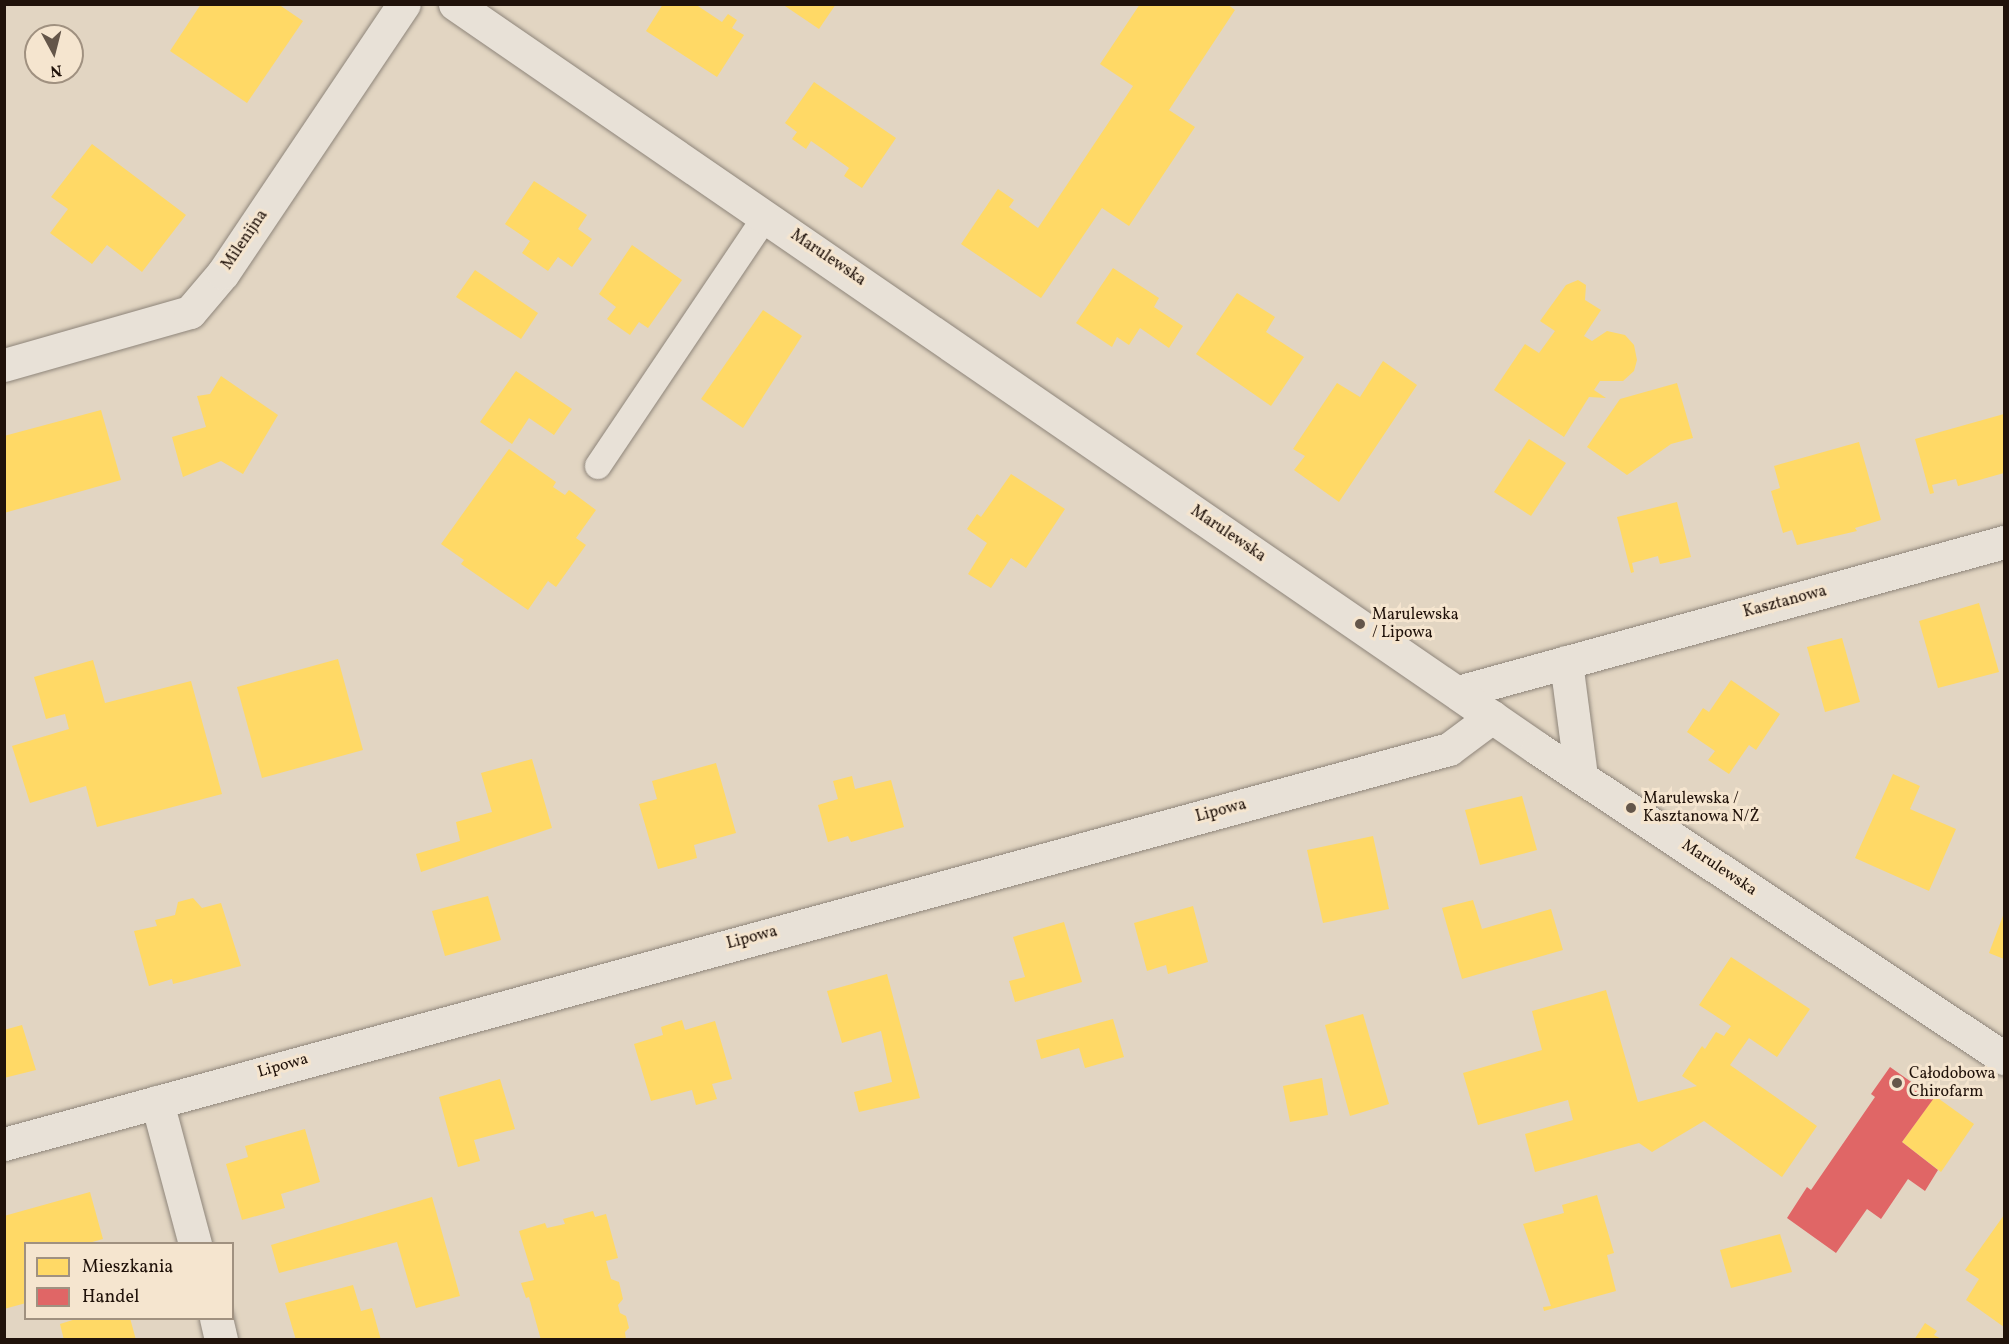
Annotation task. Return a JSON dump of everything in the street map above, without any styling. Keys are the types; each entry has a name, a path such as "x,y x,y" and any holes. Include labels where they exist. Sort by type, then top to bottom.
{"street":[{"name":"Milenijna","path":"4,365 190,312 223,273 404,4"},
{"name":"Marulewska","path":"455,4 1492,717 2004,1059"},
{"name":"Kasztanowa","path":"1458,692 2004,542"},
{"path":"1566,662 1581,776"},
{"name":"Lipowa","path":"4,1144 1449,749 1492,717"},
{"path":"157,1102 194,1242"},
{"path":"216,1320 221,1340"}],"lane":[{"path":"598,466 766,216"}],"building: Mieszkania":[{"path":"201,4 278,4 303,21 247,103 170,51"},
{"path":"663,4 695,4 722,22 728,14 737,20 732,28 744,35 717,77 646,31"},
{"path":"782,4 836,4 819,29"},
{"path":"1140,4 1227,4 1235,10 1169,110 1195,127 1129,226 1102,208 1041,298 961,244 998,189 1014,200 1009,207 1038,228 1133,86 1100,64"},
{"path":"814,82 896,138 862,188 844,176 849,168 824,150 811,141 806,149 792,139 797,132 785,123"},
{"path":"92,144 186,215 142,272 107,245 92,264 50,233 68,209 51,197"},
{"path":"534,181 587,215 578,229 592,239 572,267 558,257 548,271 522,253 530,241 505,224"},
{"path":"632,245 682,280 648,328 639,322 630,335 607,319 616,307 599,294"},
{"path":"1113,268 1159,298 1154,307 1183,326 1169,348 1140,328 1129,345 1117,337 1112,347 1076,323"},
{"path":"475,270 538,313 521,339 456,297"},
{"path":"1578,280 1586,285 1585,300 1601,310 1584,336 1592,341 1607,331 1625,335 1634,345 1637,360 1634,371 1623,381 1600,381 1594,390 1606,398 1589,397 1564,437 1494,390 1525,344 1539,353 1555,331 1540,321 1566,285"},
{"path":"1237,293 1275,317 1266,332 1304,357 1271,406 1196,354"},
{"path":"763,310 802,336 743,428 701,399"},
{"path":"1383,361 1417,385 1339,502 1294,470 1305,456 1293,449 1337,383 1360,397"},
{"path":"516,371 572,409 554,435 529,418 512,444 480,422"},
{"path":"221,376 278,415 243,474 221,461 183,477 172,437 206,427 197,396 210,394"},
{"path":"1677,383 1693,438 1671,444 1627,475 1587,447 1620,399"},
{"path":"101,410 121,480 4,513 4,436"},
{"path":"2004,414 2004,473 1958,486 1956,479 1932,485 1934,493 1930,494 1915,439"},
{"path":"1529,439 1566,463 1531,516 1494,492"},
{"path":"1859,442 1881,520 1855,528 1857,531 1797,545 1792,530 1783,533 1771,491 1780,488 1774,466"},
{"path":"509,449 556,482 553,487 565,495 569,490 596,510 576,538 586,545 556,587 548,581 528,610 461,564 464,560 441,544"},
{"path":"1011,474 1065,509 1026,568 1011,558 991,588 968,574 987,543 967,529 977,514 981,517"},
{"path":"1677,502 1691,557 1660,564 1658,556 1632,563 1634,572 1631,573 1617,517"},
{"path":"1979,603 1999,672 1938,688 1919,621"},
{"path":"1842,638 1860,702 1825,712 1807,647"},
{"path":"338,659 363,750 262,778 237,687"},
{"path":"93,660 105,703 191,681 222,794 97,827 86,786 30,803 12,746 69,729 65,714 46,719 34,677"},
{"path":"1731,680 1780,714 1756,750 1749,745 1729,774 1708,760 1715,751 1687,732 1703,708 1709,712"},
{"path":"532,759 552,828 421,872 416,854 460,841 456,822 492,812 481,773"},
{"path":"716,763 736,833 694,845 697,858 658,869 639,804 657,799 652,781"},
{"path":"1893,774 1920,786 1910,809 1956,829 1929,891 1855,858"},
{"path":"852,776 855,789 891,780 904,827 851,842 848,836 828,842 818,805 838,799 833,781"},
{"path":"1522,796 1537,850 1480,865 1465,810"},
{"path":"1373,836 1389,909 1323,923 1307,850"},
{"path":"488,896 501,940 445,956 432,911"},
{"path":"193,898 202,908 221,903 241,966 173,984 172,979 149,986 134,931 157,926 155,920 175,915 178,902"},
{"path":"1473,900 1482,929 1551,909 1563,950 1462,979 1442,908"},
{"path":"1193,906 1208,962 1168,974 1166,965 1147,971 1134,923"},
{"path":"2004,913 2004,959 1989,953"},
{"path":"1064,922 1082,982 1015,1002 1009,981 1025,977 1013,937"},
{"path":"1731,957 1810,1009 1777,1057 1749,1038 1730,1065 1817,1126 1782,1177 1704,1121 1652,1152 1639,1143 1535,1172 1525,1134 1573,1120 1568,1100 1478,1125 1463,1073 1542,1050 1532,1011 1606,990 1638,1102 1697,1086 1682,1076 1702,1046 1705,1049 1716,1032 1724,1036 1731,1026 1699,1005"},
{"path":"887,974 920,1098 859,1112 854,1092 892,1082 881,1031 842,1043 827,991"},
{"path":"1363,1014 1389,1104 1350,1116 1325,1025"},
{"path":"1113,1019 1124,1057 1085,1068 1079,1048 1041,1059 1036,1040"},
{"path":"682,1020 685,1030 715,1021 732,1079 712,1084 717,1099 696,1105 692,1090 651,1101 634,1044 663,1035 661,1027"},
{"path":"22,1025 36,1070 4,1078 4,1030"},
{"path":"1322,1078 1328,1115 1290,1122 1283,1086"},
{"path":"500,1079 515,1129 474,1140 480,1161 458,1167 439,1097"},
{"path":"1935,1096 1974,1124 1941,1172 1902,1142"},
{"path":"305,1129 320,1182 281,1194 285,1208 242,1220 226,1164 248,1157 245,1146"},
{"path":"90,1192 103,1239 92,1242 24,1242 24,1304 4,1309 4,1216"},
{"path":"1597,1195 1614,1253 1607,1255 1616,1291 1544,1311 1543,1307 1551,1306 1523,1224 1564,1213 1562,1205"},
{"path":"432,1197 460,1296 416,1308 397,1242 279,1273 271,1245"},
{"path":"593,1211 595,1217 606,1214 618,1258 606,1261 611,1279 619,1282 623,1299 618,1305 620,1313 626,1316 629,1328 625,1332 626,1340 541,1340 529,1297 526,1298 521,1283 534,1280 519,1231 545,1223 547,1228 565,1224 563,1219"},
{"path":"2004,1215 2004,1327 1966,1300 1979,1279 1965,1270"},
{"path":"1780,1234 1792,1272 1731,1288 1720,1250"},
{"path":"353,1285 361,1311 372,1308 381,1340 296,1340 285,1303"},
{"path":"73,1320 131,1320 136,1340 64,1340 60,1324"},
{"path":"1925,1323 1937,1331 1934,1335 1943,1340 1914,1340"}],"building: Handel":[{"path":"1890,1067 1934,1098 1902,1142 1938,1170 1925,1191 1908,1179 1881,1219 1867,1209 1836,1253 1787,1218 1807,1187 1811,1190 1875,1097 1871,1094"}],"place":[{"name":"Marulewska / Lipowa","path":"1360,624"},
{"name":"Marulewska / Kasztanowa N/Ż","path":"1631,808"},
{"name":"Całodobowa Chirofarm","path":"1897,1083"}]}
